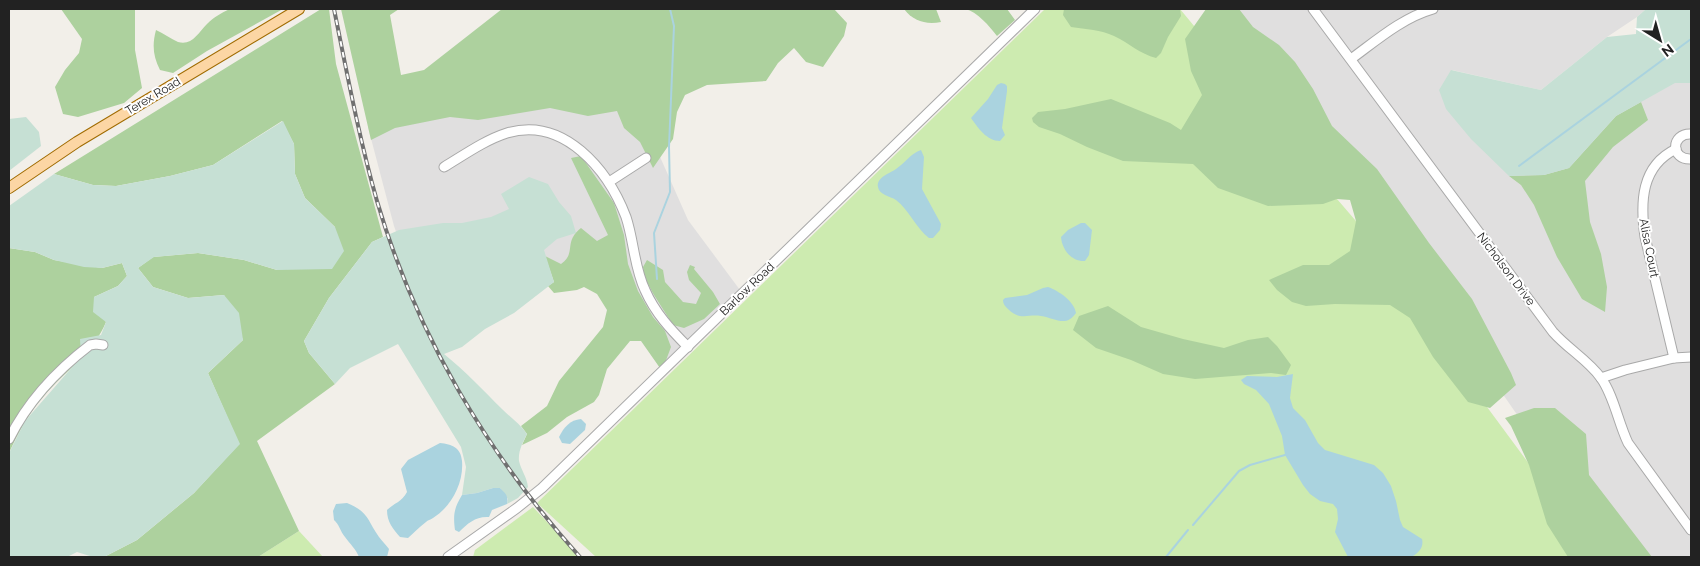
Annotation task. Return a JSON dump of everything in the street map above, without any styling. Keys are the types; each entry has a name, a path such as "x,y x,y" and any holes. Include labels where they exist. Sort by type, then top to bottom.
{"main road":[{"name":"Terex Road","path":"9,188 77,142 299,9"}],"street":[{"name":"Barlow Road","path":"448,557 529,500 1035,9"},
{"name":"Nicholson Drive","path":"1313,9 1553,332 1563,343 1589,363 1601,378 1607,387 1620,427 1628,443 1691,530"},
{"path":"1351,59 1396,26 1411,17 1433,9"},
{"path":"444,167 496,137 515,131 539,131 561,138 576,147 592,161 609,182 628,225 637,266 645,291 660,316 688,347"},
{"name":"Alisa Court","path":"1674,358 1645,237 1642,217 1643,199 1650,172 1658,160 1676,149 1677,140 1680,137 1691,134"},
{"path":"1676,149 1680,156 1691,159"},
{"path":"609,182 646,158"},
{"path":"9,439 35,397 54,376 90,345 103,345"},
{"path":"1601,378 1674,358 1691,357"}],"shaded area":[{"path":"1222,9 1646,9 1607,37 1541,90 1452,70 1512,160 1691,62 1691,557 1616,557 1397,242"},
{"path":"577,13 657,150 688,220 740,290 660,368 583,253 439,338 407,263 394,226 368,127"}],"green space":[{"path":"61,9 135,9 135,50 142,88 124,103 78,117 63,114 55,87 65,70 79,53 82,39"},
{"path":"230,9 283,9 207,51 173,73 160,70 154,50 156,30 178,42 187,42 194,38 212,19"},
{"path":"321,9 329,9 336,64 383,237 372,242 329,298 304,341 309,353 335,384 257,441 299,531 258,557 104,557 137,540 194,493 239,444 208,373 243,340 224,295 188,298 153,287 138,268 153,257 198,253 244,260 277,270 335,227 305,198 295,174 294,144 282,121 213,165 170,176 116,186 93,185 54,174"},
{"path":"341,9 399,9 390,15 401,75 424,70 502,9 834,9 847,23 844,36 823,67 806,62 794,48 778,63 766,81 707,85 685,95 677,112 673,139 653,168 640,142 624,128 617,111 588,116 550,108 478,120 450,117 395,128 371,140"},
{"path":"904,9 936,9 941,22 930,23 920,21 911,17"},
{"path":"965,9 1007,9 1015,20 997,36 979,16"},
{"path":"1045,9 1180,9 1337,199 1448,328 1473,388 1598,557 596,557 537,503"},
{"path":"1064,9 1180,9 1181,16 1161,53 1156,58 1109,34 1071,27 1063,15"},
{"path":"1206,9 1239,9 1253,27 1279,45 1295,62 1313,89 1332,126 1377,169 1429,243 1472,299 1516,385 1490,408 1468,402 1433,357 1410,318 1390,305 1335,304 1306,306 1292,302 1277,290 1269,280 1303,265 1329,265 1350,251 1356,221 1350,200 1337,199 1323,204 1268,206 1218,188 1193,164 1123,161 1039,127 1033,122 1032,118 1038,112 1065,109 1111,99 1170,123 1181,130 1202,95 1191,71 1185,39"},
{"path":"1646,9 1691,9 1691,83 1675,83 1616,116 1569,168 1544,175 1509,176 1471,139 1446,109 1439,90 1451,70 1541,90 1607,37 1636,34 1637,17"},
{"path":"1641,102 1648,120 1613,147 1585,181 1590,222 1601,254 1607,287 1605,312 1582,299 1557,257 1534,205 1521,185 1509,176 1544,175 1569,168 1616,116"},
{"path":"26,117 39,132 41,146 9,171 9,119"},
{"path":"283,121 294,144 295,174 305,198 335,227 344,251 332,269 277,270 244,260 198,253 154,257 138,268 153,287 188,298 224,295 239,313 243,340 208,373 240,444 194,493 137,540 104,557 93,557 77,552 67,557 9,557 9,453 25,421 81,357 80,339 101,335 106,322 93,312 94,297 118,286 127,276 122,263 102,268 84,267 54,260 35,252 9,248 9,206 54,174 93,185 116,186 170,176 213,165"},
{"path":"581,156 614,203 624,235 628,264 638,291 653,317 665,331 671,347 665,363 660,368 641,341 630,341 607,369 599,395 594,402 567,417 547,433 522,445 527,434 521,426 547,406 559,381 603,327 607,310 597,294 584,287 577,290 554,293 548,286 554,282 545,256 561,264 566,260 573,238 581,228 597,241 608,235 571,158"},
{"path":"529,177 548,184 559,202 571,216 576,233 557,239 544,250 554,282 514,313 485,329 462,347 444,354 527,434 521,447 519,461 528,487 518,498 507,504 508,499 500,488 462,495 466,467 461,447 398,344 350,368 335,384 309,353 304,341 329,298 372,242 399,230 443,223 462,223 491,217 509,209 501,194"},
{"path":"9,248 35,252 54,260 102,268 122,263 127,276 118,286 94,297 106,322 101,333 33,409 9,453"},
{"path":"647,260 663,270 665,282 683,302 696,304 701,293 689,280 687,272 690,265 695,267 694,269 713,292 720,304 704,319 684,328 673,325 644,277 643,267"},
{"path":"1108,306 1141,327 1224,348 1248,340 1268,337 1291,365 1286,375 1271,373 1195,379 1163,374 1096,348 1073,330 1079,316"},
{"path":"1534,408 1555,408 1586,434 1589,475 1652,557 1568,557 1547,524 1529,465 1511,426 1505,418"},
{"path":"533,507 580,557 473,557 475,550"},
{"path":"299,531 323,557 258,557"}],"water":[{"path":"1001,83 1007,86 1007,91 1002,128 1005,135 1000,141 987,136 971,118 988,99 997,85"},
{"path":"921,150 924,157 922,189 941,224 940,230 933,238 929,238 924,234 901,204 883,194 878,187 881,178 899,167 914,153"},
{"path":"1081,223 1085,223 1092,230 1089,255 1085,261 1076,260 1068,254 1063,246 1061,237 1068,230"},
{"path":"1048,287 1057,291 1072,304 1076,313 1072,318 1060,321 1041,316 1020,316 1012,313 1003,303 1005,298 1027,295"},
{"path":"1293,374 1290,398 1293,408 1305,420 1318,443 1325,450 1374,465 1383,473 1391,486 1403,527 1422,539 1422,547 1419,552 1411,557 1400,558 1348,557 1335,532 1338,519 1337,509 1333,504 1320,501 1310,494 1303,485 1285,455 1282,436 1269,404 1256,390 1244,384 1241,380 1247,376 1277,377"},
{"path":"581,419 586,424 585,430 570,444 562,443 559,437 565,427 571,422"},
{"path":"440,443 452,446 460,453 462,461 461,478 455,494 445,508 408,538 400,537 389,522 387,510 407,492 401,469 408,460"},
{"path":"500,488 503,491 507,497 507,504 492,510 489,517 472,521 459,532 455,530 455,512 462,495"},
{"path":"347,503 360,510 367,517 389,549 387,557 359,557 334,520 333,511 336,504"}],"waterway":[{"path":"657,279 654,233 670,192 669,147 674,26 670,9"},
{"path":"1519,166 1691,39"},
{"path":"1193,525 1239,471 1250,465 1285,455"},
{"path":"1166,557 1188,530"}],"railway":[{"path":"334,9 377,201 393,250 412,298 434,345 486,435 546,518 580,557"}]}
